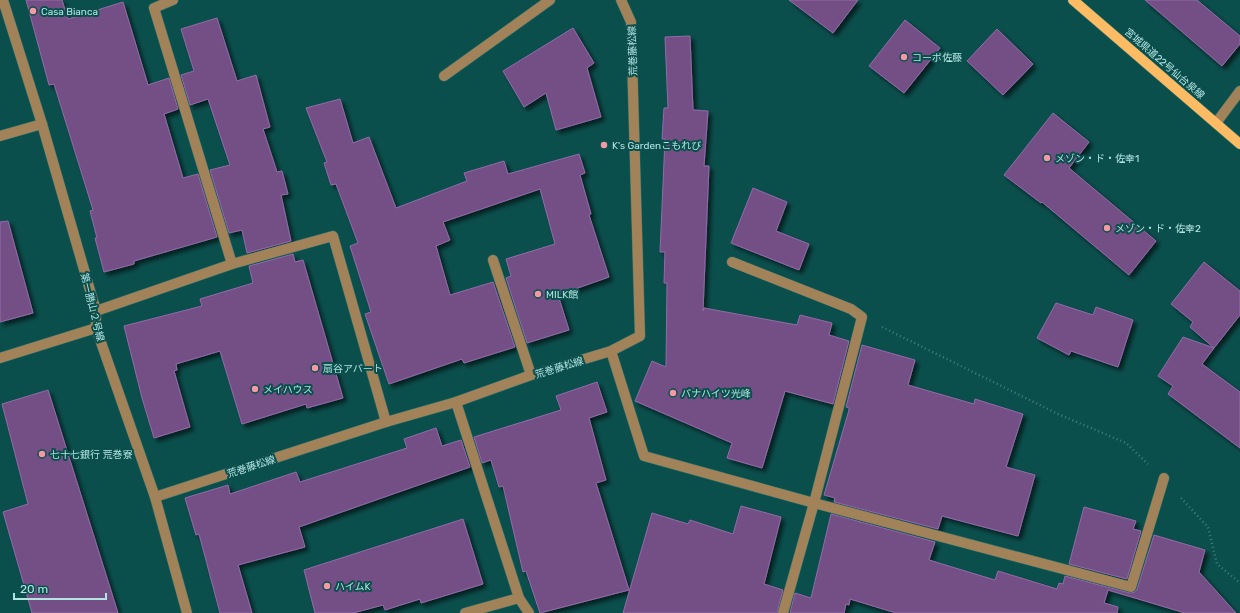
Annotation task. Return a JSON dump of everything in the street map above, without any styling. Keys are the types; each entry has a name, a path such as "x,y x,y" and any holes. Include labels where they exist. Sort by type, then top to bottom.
{"main road":[{"name":"宮城県道22号仙台泉線","path":"1073,0 1240,144"}],"street":[{"name":"第一勝山２号線","path":"3,0 42,124 96,310 96,328 155,497 187,613"},
{"path":"173,0 153,4 232,264"},
{"path":"444,76 550,0"},
{"name":"荒巻藤松線","path":"155,497 386,422 456,402 531,375 611,351 640,336 631,22 621,0"},
{"path":"1216,124 1240,91"},
{"path":"0,136 42,124"},
{"path":"96,310 232,264 333,236 386,422"},
{"path":"493,260 531,375"},
{"path":"732,262 851,309 862,317 814,503 783,613"},
{"path":"0,358 96,328"},
{"path":"611,351 644,456 814,503 1131,587 1164,478"},
{"path":"456,402 519,598 529,613"},
{"path":"465,613 519,598"}],"path":[{"path":"862,317 1058,414 1126,443 1164,478 1208,527 1217,564 1240,583"}],"building":[{"path":"26,0 62,0 68,19 123,2 148,85 169,78 178,109 164,114 183,178 198,174 217,237 134,261 134,264 104,272 90,211 93,210 54,84 49,85"},
{"path":"789,0 858,0 833,33"},
{"path":"1145,0 1197,0 1240,36 1240,44 1222,66"},
{"path":"217,18 237,81 256,75 270,127 263,129 277,172 282,171 288,194 281,195 291,241 247,253 242,230 229,233 210,170 230,165 208,99 190,105 181,75 194,71 181,29"},
{"name":"コーポ佐藤","path":"905,20 940,48 904,93 869,66"},
{"path":"573,28 594,63 587,68 601,117 556,130 546,93 524,107 503,71"},
{"path":"997,29 1033,64 1003,95 967,61"},
{"path":"690,36 693,110 708,111 704,166 709,166 703,311 704,308 797,325 800,315 832,323 829,335 849,341 833,404 785,391 762,468 727,458 732,443 635,401 652,361 666,367 667,283 664,283 665,252 660,252 665,139 662,139 664,108 668,108 665,37"},
{"path":"340,99 353,143 369,137 396,208 467,181 464,173 504,161 508,174 579,154 585,173 580,175 591,214 589,215 609,277 558,295 569,330 527,343 506,278 511,276 506,259 555,244 540,189 443,222 450,240 436,246 450,295 493,282 515,347 464,363 462,359 389,384 365,314 371,312 350,246 358,243 336,184 331,185 324,163 327,162 306,108"},
{"path":"1053,113 1089,142 1069,168 1156,241 1129,275 1042,202 1041,203 1004,175"},
{"path":"753,188 787,202 776,231 809,244 799,270 731,243"},
{"path":"8,221 33,313 0,322 0,222"},
{"path":"293,254 295,262 303,260 343,398 307,408 306,404 242,424 220,351 176,364 177,370 174,371 190,427 154,438 142,398 124,326 202,306 200,299 253,283 249,266"},
{"path":"1204,262 1240,291 1240,315 1214,348 1190,327 1193,322 1171,304"},
{"path":"1056,303 1093,315 1096,307 1133,320 1118,367 1071,351 1069,355 1037,338"},
{"path":"1183,337 1214,348 1202,364 1240,392 1240,448 1168,394 1173,386 1158,376"},
{"path":"862,345 915,360 908,385 974,404 975,399 1023,414 1006,467 1035,475 1018,536 942,516 938,529 834,502 835,498 824,495 849,410 849,408 846,407"},
{"path":"597,382 607,412 589,418 606,480 596,483 629,590 540,613 526,571 523,572 503,486 499,487 491,460 482,463 474,437 561,410 556,396"},
{"name":"七十七銀行 荒巻寮","path":"48,390 118,613 32,613 3,512 28,504 2,404"},
{"path":"436,428 442,446 461,440 470,467 299,527 305,547 238,565 252,613 220,613 199,534 196,535 185,498 228,485 230,494 296,472 300,482 407,448 404,439"},
{"path":"741,506 781,517 764,584 783,590 777,613 623,613 652,513 688,524 690,520 733,534"},
{"path":"1084,507 1136,521 1133,529 1141,531 1127,579 1069,564"},
{"path":"831,514 935,542 929,560 995,580 998,571 1057,589 1059,583 1063,584 1065,576 1130,593 1135,592 1154,535 1205,550 1199,572 1236,613 1185,613 1108,590 1104,603 1118,607 1117,613 896,613 850,599 849,605 846,604 844,613 790,613 795,593 811,598"},
{"path":"463,519 483,584 421,603 420,599 385,610 383,605 353,613 315,613 304,570"}],"place":[{"name":"Casa Bianca","path":"33,11"},
{"name":"コーポ佐藤","path":"904,57"},
{"name":"K's Gardenこもれび","path":"604,145"},
{"name":"メゾン・ド・佐幸1","path":"1047,158"},
{"name":"メゾン・ド・佐幸2","path":"1107,228"},
{"name":"MILK館","path":"538,294"},
{"name":"扇谷アパート","path":"315,368"},
{"name":"メイハウス","path":"255,389"},
{"name":"パナハイツ光峰","path":"673,393"},
{"name":"七十七銀行 荒巻寮","path":"42,454"},
{"name":"ハイムK","path":"327,586"}]}
